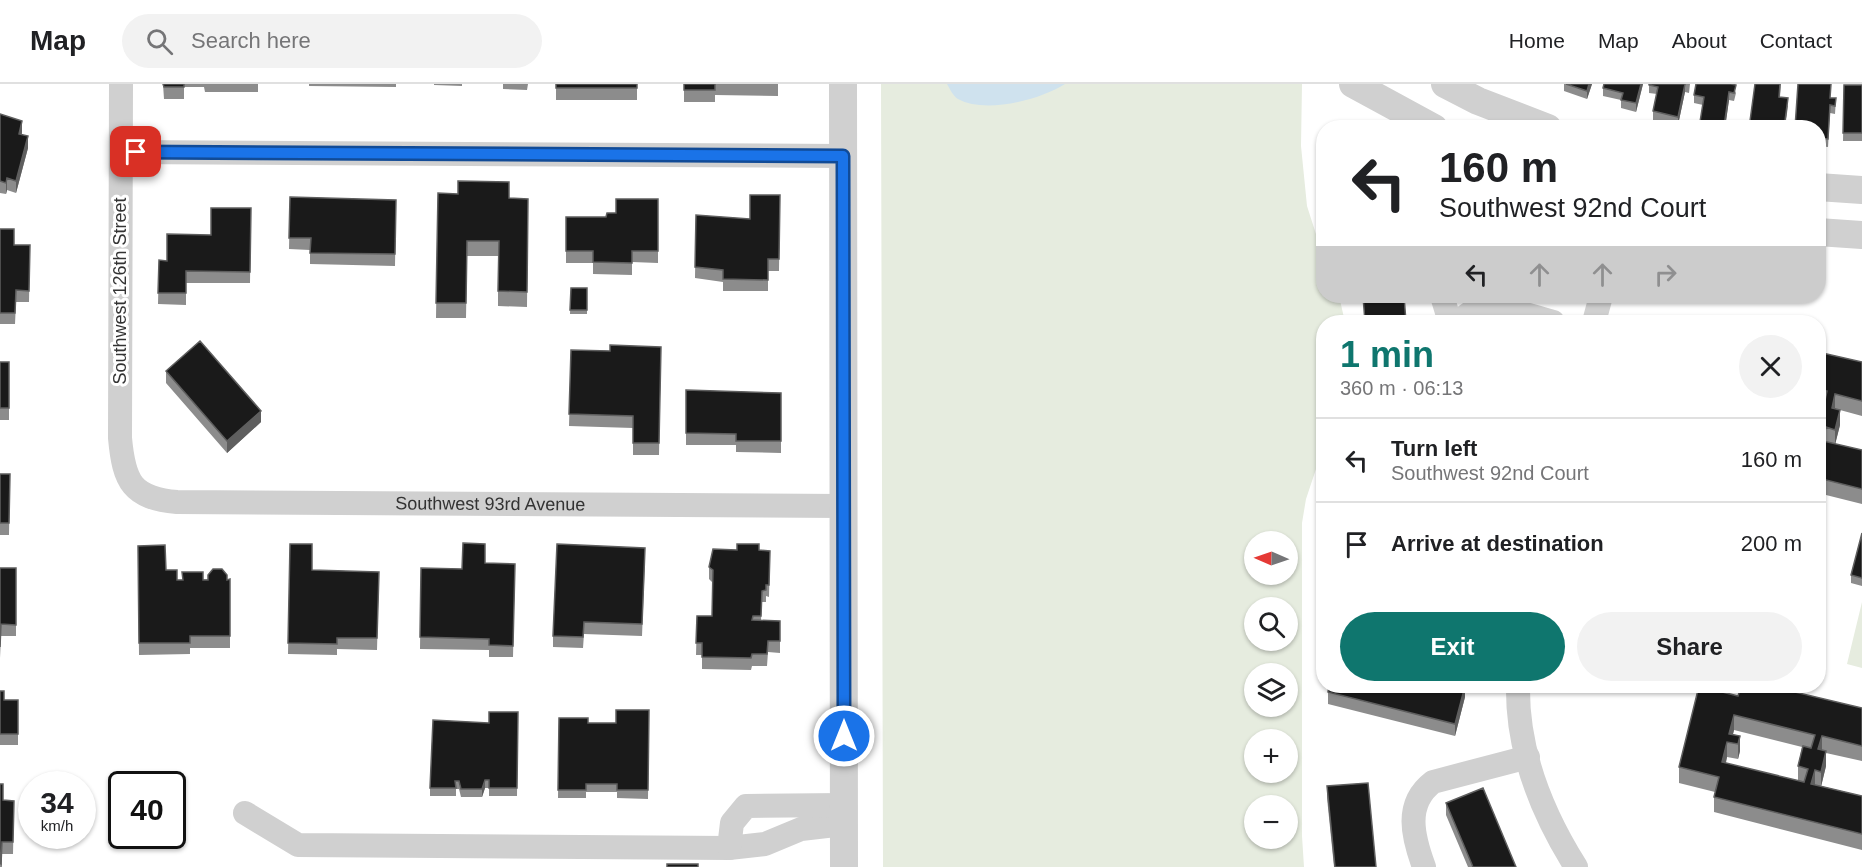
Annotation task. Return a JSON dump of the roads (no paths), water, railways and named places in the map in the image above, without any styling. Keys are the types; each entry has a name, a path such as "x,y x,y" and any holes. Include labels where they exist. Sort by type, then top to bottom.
{"street":[{"name":"Southwest 126th Street","path":"121,84 120,438 123,467 140,494"},
{"path":"843,84 844,867"},
{"path":"1353,84 1419,120"},
{"path":"1446,84 1478,101 1527,120"},
{"path":"122,152 843,156"},
{"path":"1826,188 1862,190"},
{"path":"1826,233 1862,235"},
{"path":"1468,315 1472,311 1486,308 1524,315"},
{"name":"Southwest 93rd Avenue","path":"140,494 160,501 177,502 843,506"},
{"path":"1519,693 1521,726 1540,799 1576,867"},
{"path":"1425,867 1414,828 1416,800 1424,789 1433,782 1528,757"},
{"path":"729,848 732,823 746,806 844,815"},
{"path":"245,813 298,845 729,848 765,844 844,815"}],"water":[{"path":"947,84 1065,84 1027,100 983,105 958,99"}]}
